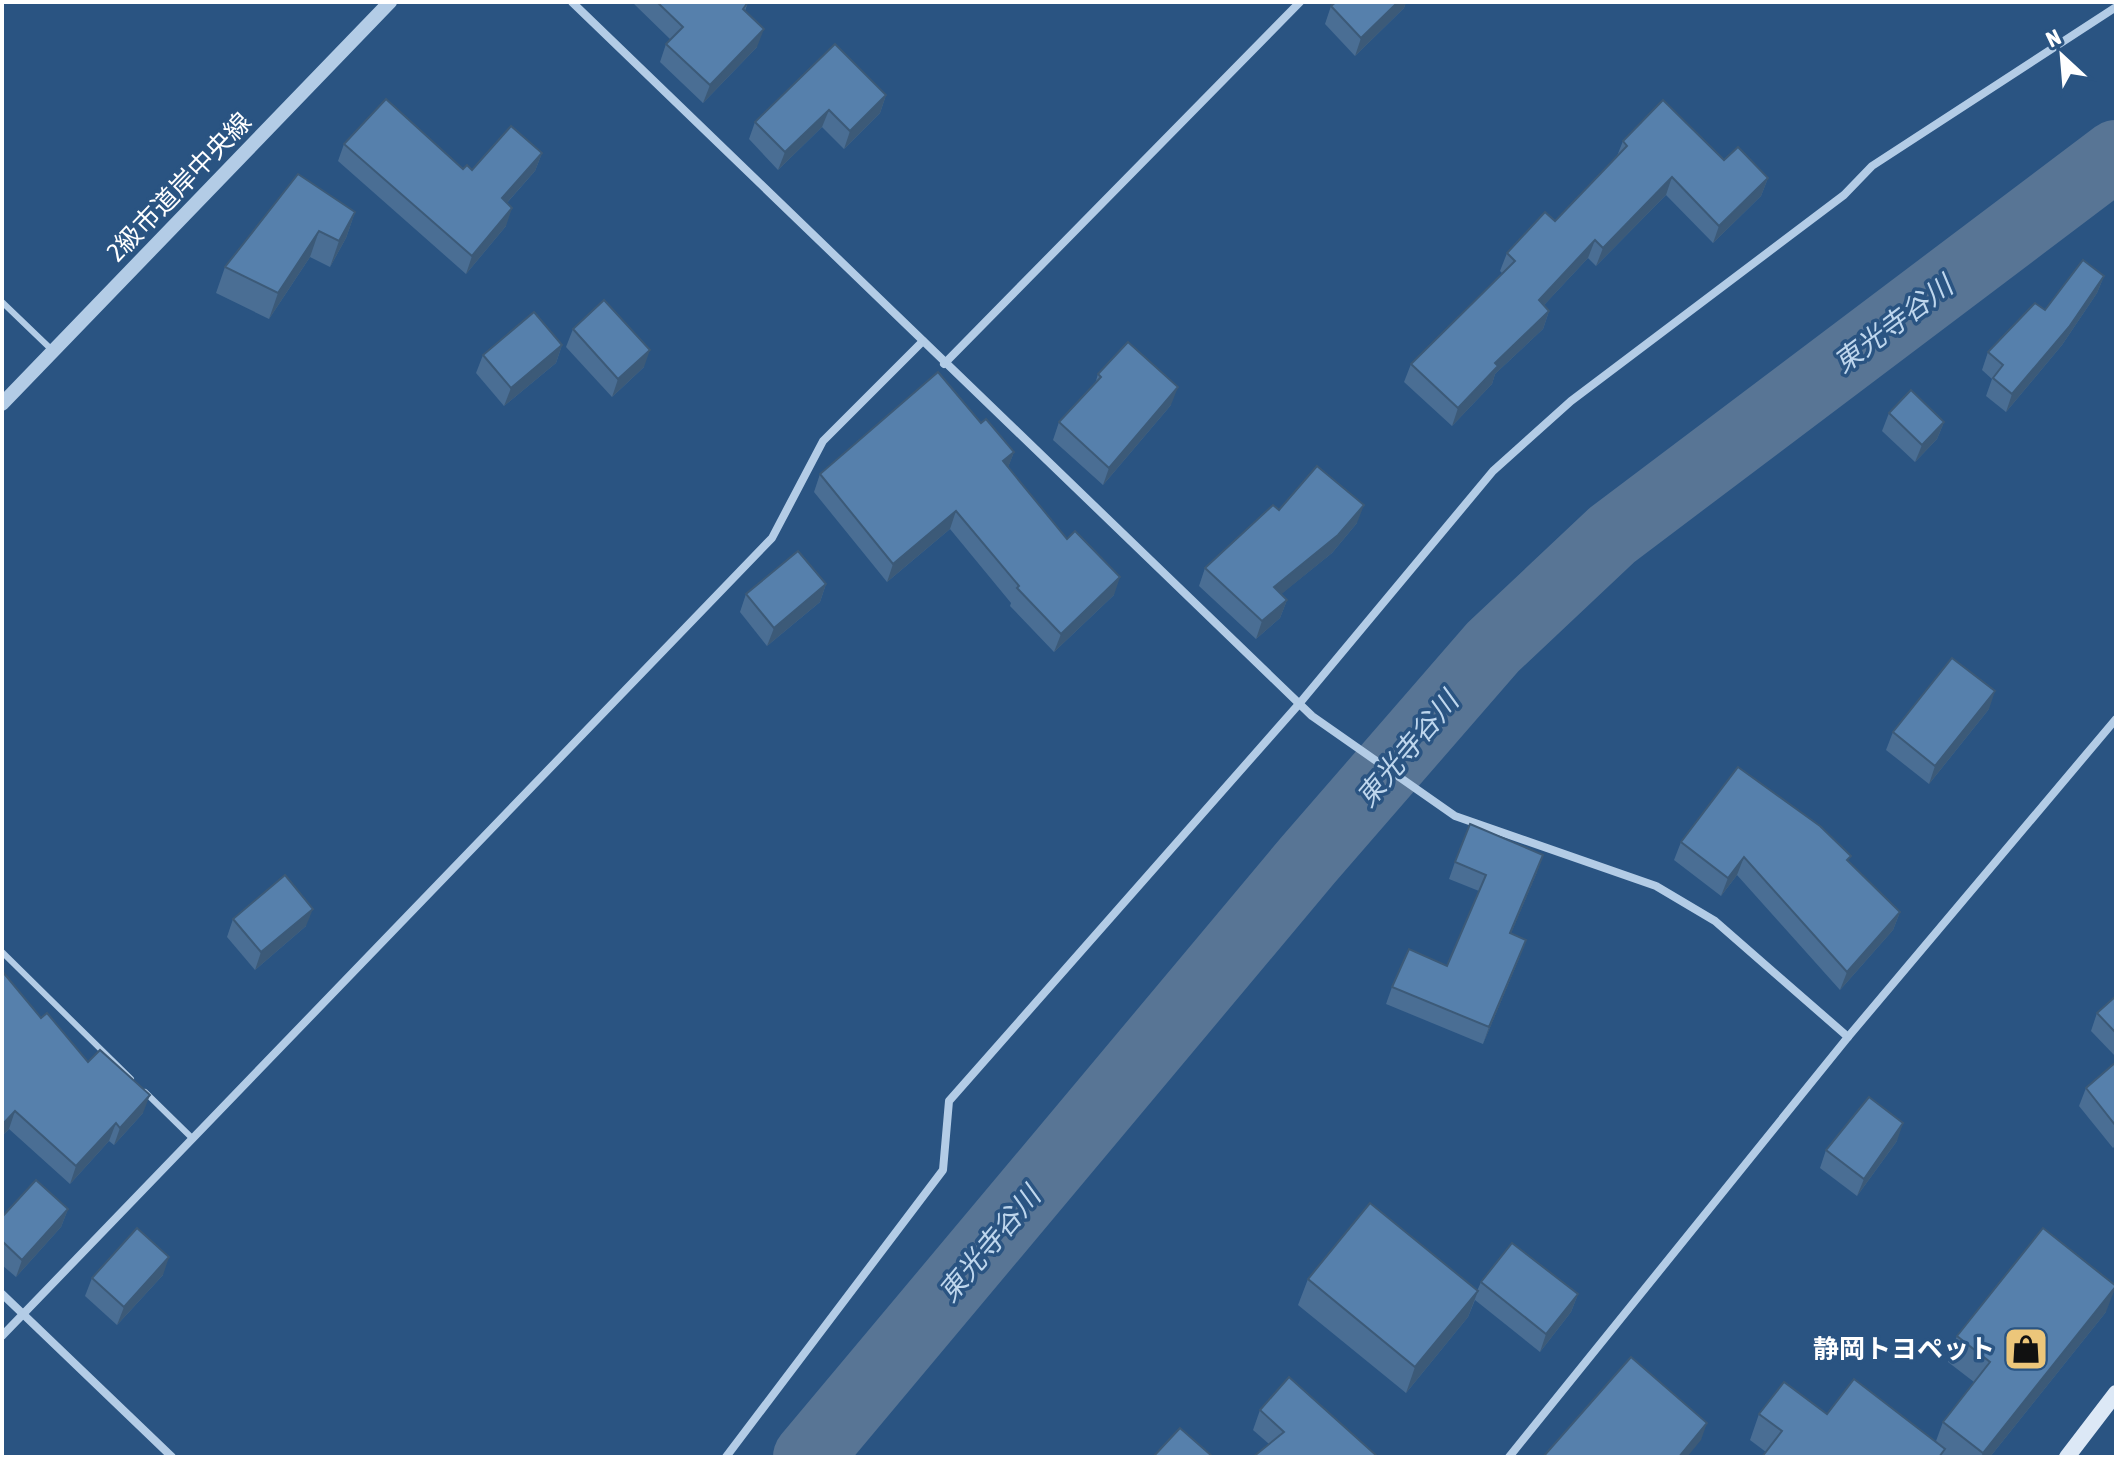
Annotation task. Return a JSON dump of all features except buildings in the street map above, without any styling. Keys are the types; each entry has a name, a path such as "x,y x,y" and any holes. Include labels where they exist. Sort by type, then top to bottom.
{"main road":[{"path":"2067,1457 2116,1393"}],"street":[{"name":"2級市道岸中央線","path":"2,404 390,2"},
{"path":"572,2 1312,716 1455,816 1656,886 1715,921 1848,1037"},
{"path":"944,364 1300,2"},
{"path":"726,1457 943,1170 949,1101 1299,704 1493,471 1571,401 1844,195 1872,166 2116,7"},
{"path":"2,1336 772,538 823,441 923,341"},
{"path":"1509,1457 1848,1037 2116,719"},
{"path":"2,1294 172,1457"}],"lane":[{"path":"2,302 53,351"},
{"path":"2,952 193,1139"}],"waterway":[{"name":"東光寺谷川","path":"808,1457 1308,860 1493,647 1612,535 2116,155"}],"place":[{"name":"静岡トヨペット","path":"2026,1349"}]}
